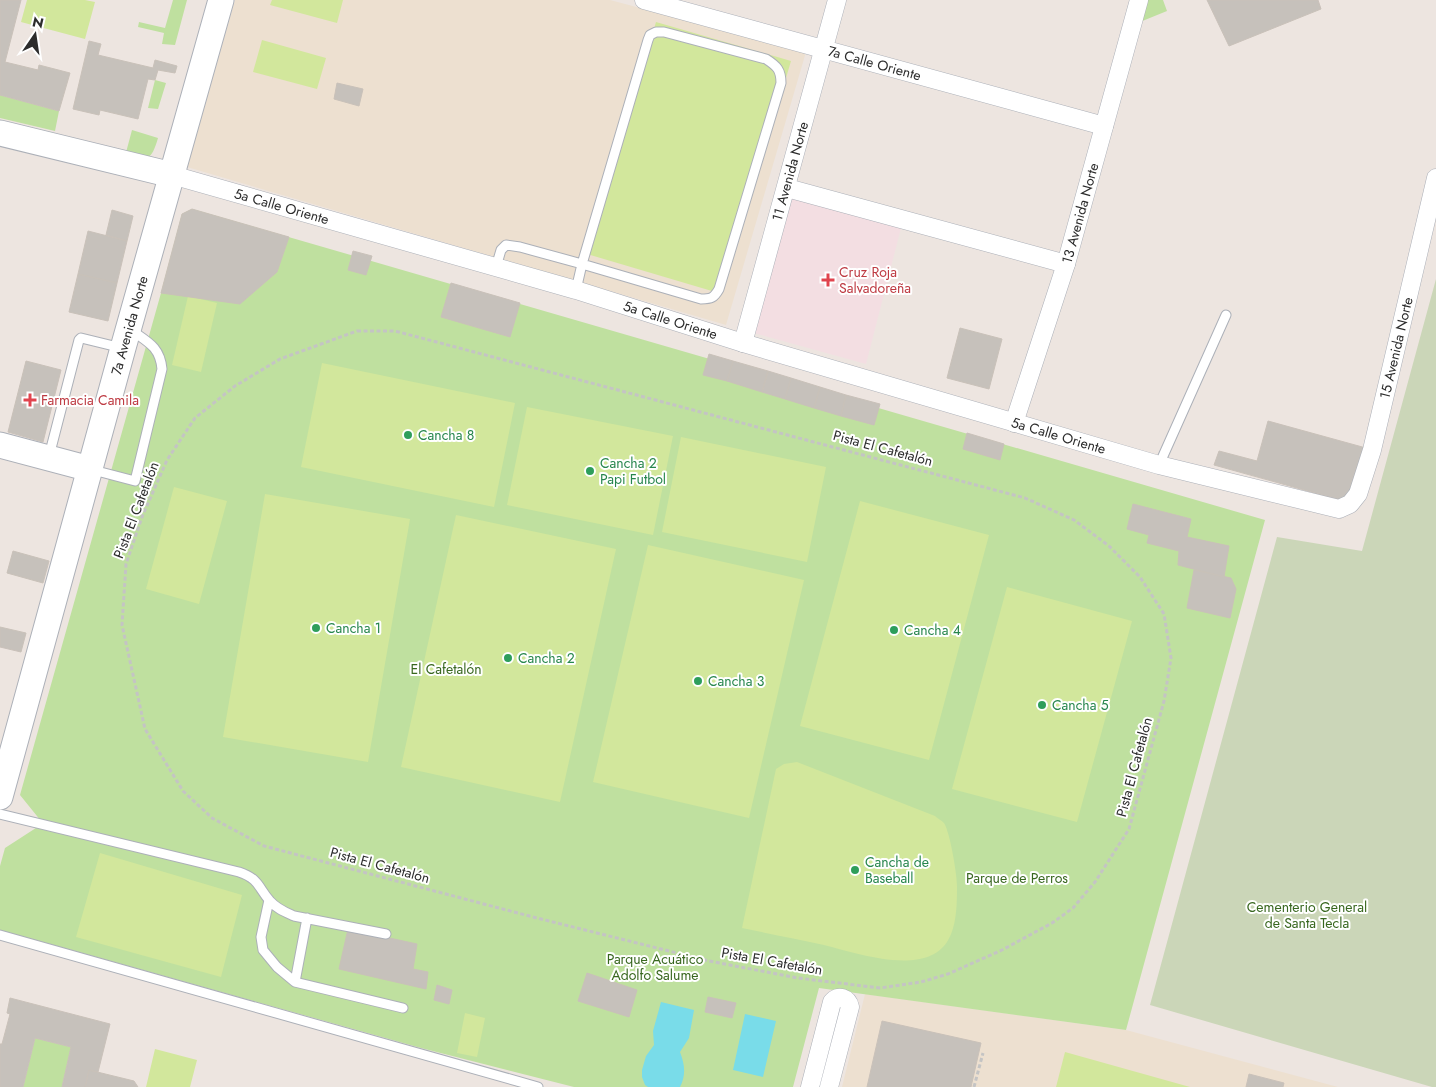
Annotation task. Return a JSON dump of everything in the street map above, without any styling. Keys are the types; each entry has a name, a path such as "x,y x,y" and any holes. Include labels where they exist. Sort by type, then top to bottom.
{"street":[{"name":"7a Avenida Norte","path":"0,797 6,754 90,469 221,0"},
{"name":"7a Calle Oriente","path":"644,0 1104,126"},
{"name":"11 Avenida Norte","path":"743,343 837,0"},
{"name":"13 Avenida Norte","path":"1014,423 1066,264 1139,0"},
{"name":"5a Calle Oriente","path":"0,133 172,175 496,267 576,290 743,343 1159,465 1339,508"},
{"name":"15 Avenida Norte","path":"1339,508 1350,504 1358,494 1372,450 1436,178"},
{"path":"786,188 1066,264"},
{"path":"0,445 90,469"},
{"path":"810,1087 832,1002 834,998 839,997 849,1002 850,1007 829,1087"}],"lane":[{"path":"496,267 501,250 506,245 582,264 701,299 710,299 715,296 719,289 740,223 781,84 781,73 776,66 766,60 664,32 650,35 582,264 576,290"},
{"path":"1159,465 1226,315"},
{"path":"49,458 79,340 81,338 126,338 155,347 159,353 162,369 135,481 90,469"},
{"path":"0,814 239,872 248,875 257,882 270,900 281,910 294,916 386,934"},
{"path":"270,900 261,937 263,950 277,967 295,982 403,1008"},
{"path":"295,982 308,918"},
{"path":"0,935 538,1087"}],"path":[{"name":"Pista El Cafetalón","path":"357,331 395,331 536,368 1026,498 1074,520 1109,546 1140,576 1164,614 1171,658 1164,701 1129,829 1095,882 1073,908 1002,950 948,974 921,982 880,988 798,978 709,961 505,910 264,846 212,818 183,790 146,729 122,624 126,564 142,517 167,460 195,418 235,386 280,359 357,331"},
{"path":"974,1087 983,1053"}],"shaded area":[{"path":"235,0 610,0 806,52 726,325 187,167"},
{"name":"Cruz Roja Salvadoreña","path":"790,197 901,228 866,364 754,333"},
{"path":"865,994 1126,1030 1338,1087 842,1087"}],"green space":[{"path":"27,0 85,0 95,2 85,39 21,22"},
{"path":"173,0 187,0 175,45 162,44 164,33 138,27 139,22 165,28"},
{"path":"272,0 343,0 337,23 270,5"},
{"path":"1142,0 1163,0 1167,11 1135,24"},
{"path":"656,22 791,61 722,294 587,254"},
{"path":"262,40 326,58 317,89 253,72"},
{"path":"155,80 166,83 158,109 148,108"},
{"path":"0,95 59,111 55,131 0,118"},
{"path":"132,130 158,138 153,151 147,158 124,160"},
{"name":"El Cafetalón","path":"192,209 1265,520 1126,1030 819,988 793,1087 574,1087 421,1048 0,930 0,866 5,848 39,826 41,821 20,795 182,214"},
{"name":"Cementerio General de Santa Tecla","path":"1436,279 1436,1087 1432,1087 1150,1005 1277,537 1362,551"},
{"path":"188,296 217,303 201,372 172,365"},
{"name":"Cancha 8","path":"322,363 515,403 494,507 301,467"},
{"name":"Cancha 2 Papi Futbol","path":"527,407 673,436 653,535 507,505"},
{"path":"681,437 826,467 807,562 662,532"},
{"path":"174,487 227,501 199,604 146,589"},
{"name":"Cancha 1","path":"265,494 410,519 368,762 223,737"},
{"name":"Cancha 4","path":"860,501 989,535 929,760 800,726"},
{"name":"Cancha 2","path":"456,515 616,549 560,802 401,767"},
{"name":"Cancha 3","path":"648,545 804,580 749,818 593,782"},
{"name":"Cancha 5","path":"1007,587 1132,621 1077,822 952,789"},
{"name":"Cancha de Baseball","path":"797,762 935,816 944,823 949,835 954,863 957,886 956,907 955,922 950,936 936,953 923,958 889,960 742,928 776,769 784,764"},
{"path":"100,853 242,895 221,977 76,937"},
{"path":"465,1013 485,1018 477,1057 457,1053"},
{"path":"35,1038 71,1047 62,1087 23,1087"},
{"path":"155,1049 197,1060 190,1087 146,1087"},
{"path":"1065,1052 1190,1087 1056,1087"}],"water":[{"name":"Parque Acuático Adolfo Salume","path":"661,1002 694,1010 689,1038 680,1052 684,1070 680,1087 648,1087 645,1085 642,1077 646,1056 654,1045 653,1031"},
{"path":"745,1014 776,1021 763,1077 733,1070"}],"building":[{"path":"0,0 21,0 5,62 38,70 39,65 70,73 59,111 0,95"},
{"path":"1207,0 1318,0 1321,9 1229,46"},
{"path":"89,41 101,44 98,55 153,68 155,60 177,66 175,73 158,70 155,80 148,79 138,119 100,110 99,115 73,109"},
{"path":"337,83 363,89 359,106 334,99"},
{"path":"192,209 289,237 277,272 240,304 161,293 182,214"},
{"path":"112,210 133,216 127,241 106,235"},
{"path":"88,231 127,241 117,283 78,274"},
{"path":"353,251 372,256 366,275 348,270"},
{"path":"78,274 117,283 108,321 69,312"},
{"path":"451,283 520,303 510,337 441,317"},
{"path":"960,328 1002,339 989,389 947,378"},
{"path":"709,354 733,361 727,381 703,375"},
{"path":"26,361 61,370 43,442 8,432"},
{"path":"733,361 768,371 762,392 727,381"},
{"path":"768,371 791,378 785,399 762,392"},
{"path":"791,378 820,387 814,408 785,399"},
{"path":"820,387 846,395 841,416 814,408"},
{"path":"846,395 880,404 874,425 841,416"},
{"path":"1268,421 1366,448 1355,489 1340,500 1214,465 1219,451 1257,461"},
{"path":"967,433 1004,444 1000,460 963,449"},
{"path":"1133,504 1191,519 1187,537 1229,546 1224,577 1178,565 1179,551 1147,543 1149,535 1127,529"},
{"path":"13,551 49,561 43,583 7,573"},
{"path":"1194,570 1231,578 1236,589 1230,618 1187,608"},
{"path":"0,627 26,633 21,652 0,647"},
{"path":"348,929 417,944 413,969 428,972 426,989 339,969"},
{"path":"587,973 637,990 629,1017 578,1001"},
{"path":"437,985 452,990 449,1004 434,1000"},
{"path":"708,997 736,1003 732,1018 705,1012"},
{"path":"10,998 110,1024 98,1072 89,1070 85,1087 62,1087 71,1047 35,1038 23,1087 0,1087 0,1044 2,1044 10,1014 7,1013"},
{"path":"882,1021 981,1043 971,1087 867,1087"},
{"path":"89,1070 134,1081 138,1087 85,1087"},
{"path":"1249,1074 1284,1083 1283,1087 1246,1087"}],"place":[{"name":"Cruz Roja Salvadoreña","path":"828,280"},
{"name":"Farmacia Camila","path":"30,400"},
{"name":"Cancha 8","path":"408,435"},
{"name":"Cancha 2 Papi Futbol","path":"590,471"},
{"name":"Cancha 1","path":"316,628"},
{"name":"Cancha 4","path":"894,630"},
{"name":"Cancha 2","path":"508,658"},
{"name":"Cancha 3","path":"698,681"},
{"name":"Cancha 5","path":"1042,705"},
{"name":"Cancha de Baseball","path":"855,870"}],"park label":[{"name":"Parque de Perros","path":"1017,878"}]}
